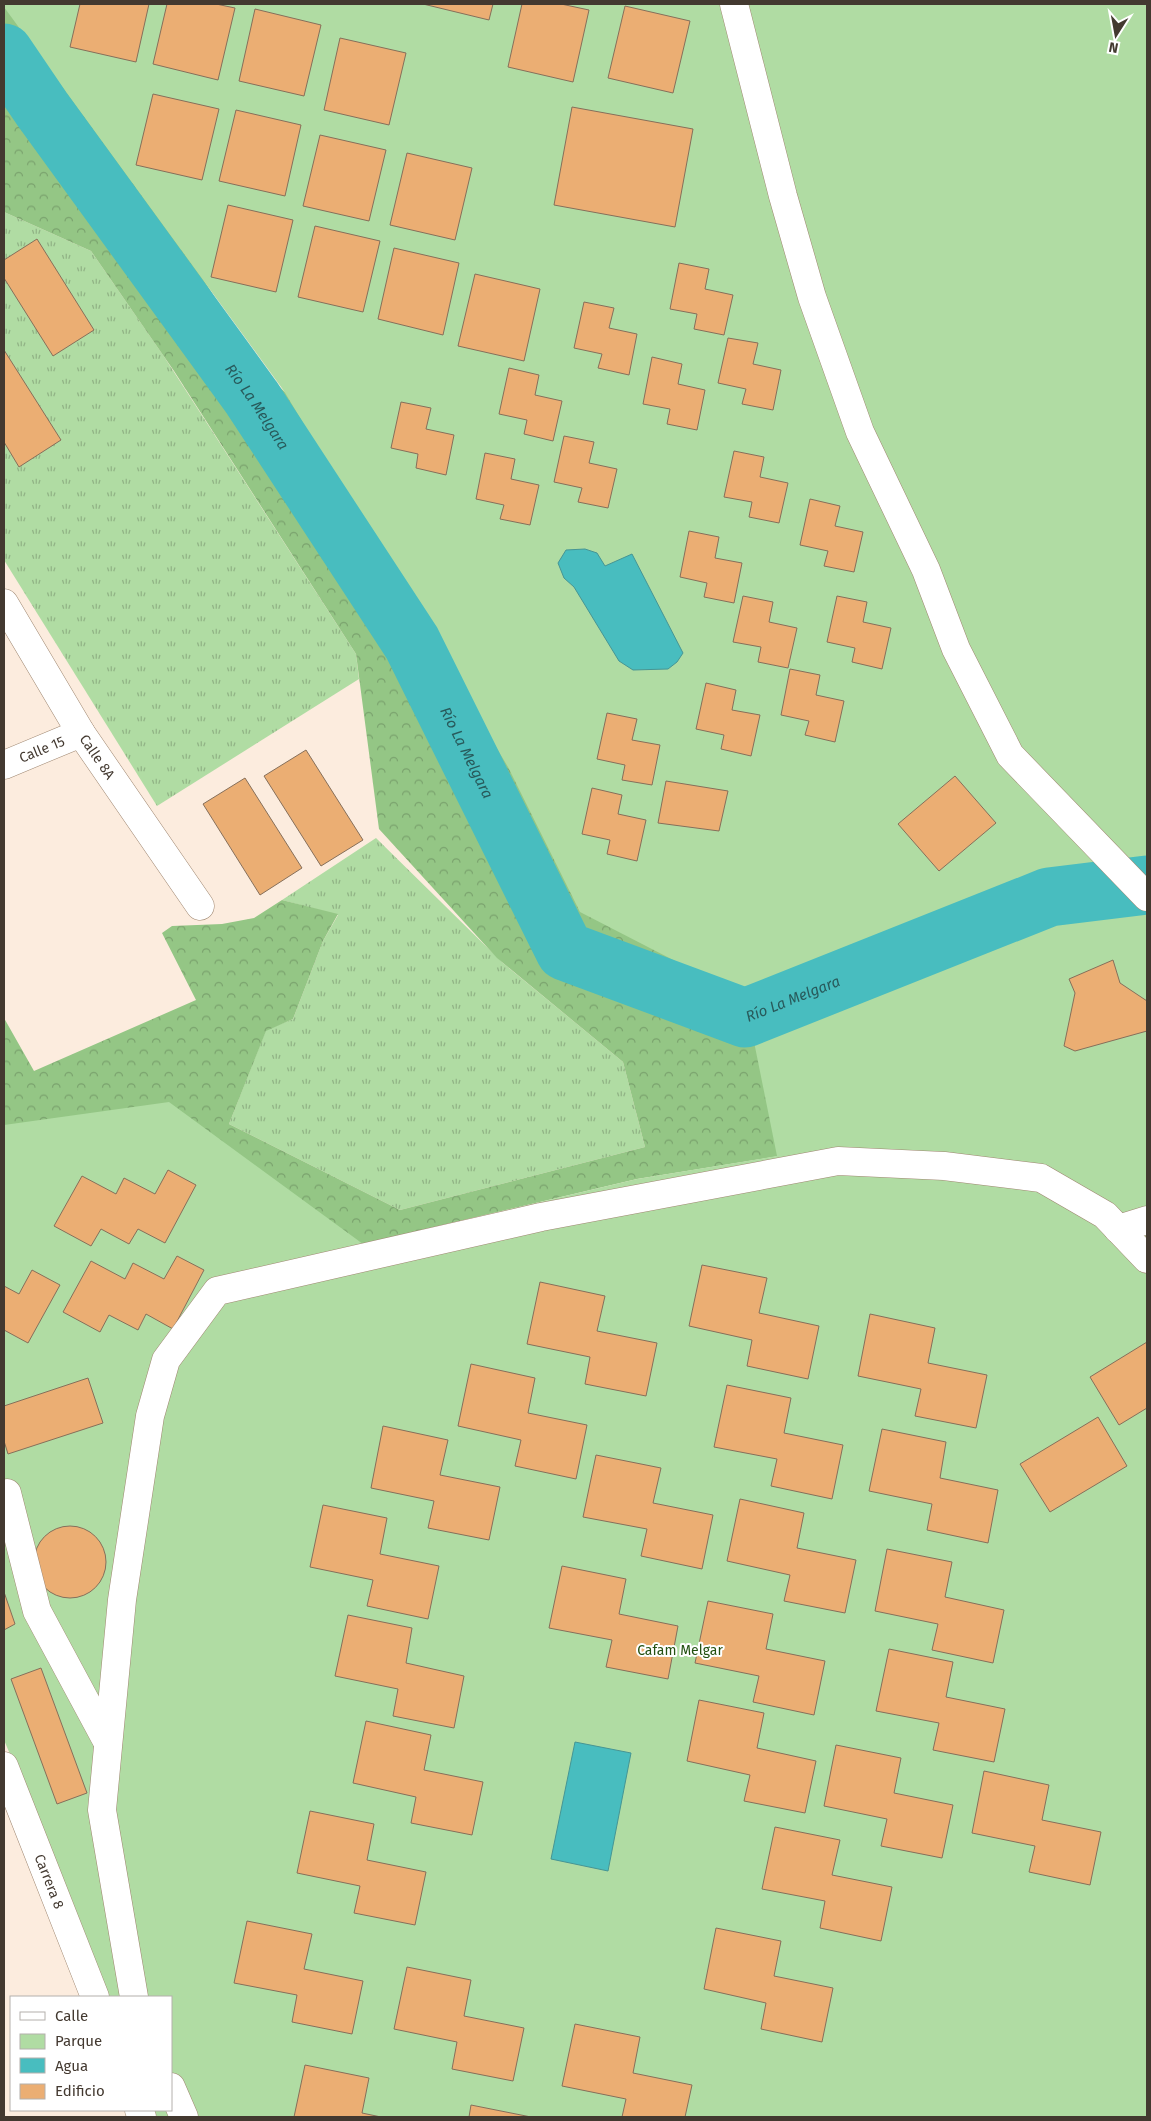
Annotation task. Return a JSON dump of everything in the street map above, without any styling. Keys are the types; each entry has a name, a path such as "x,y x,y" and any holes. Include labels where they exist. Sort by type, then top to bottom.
{"street":[{"path":"734,4 783,196 809,288 860,432 926,570 956,649 1010,755 1147,897"},
{"name":"Calle 8A","path":"4,603 80,733 200,906"},
{"name":"Calle 15","path":"4,765 80,733"},
{"path":"134,1996 102,1810 122,1600 150,1416 166,1360 217,1291 541,1217 838,1161 944,1166 1041,1178 1105,1215 1147,1259"},
{"path":"1118,1229 1147,1220"},
{"path":"7,1493 37,1611 108,1743"},
{"name":"Carrera 8","path":"4,1766 95,1996"},
{"path":"172,2089 184,2117"}],"green space":[{"path":"4,4 131,163 258,367 406,504 733,919 817,1150 637,1179 219,1278 4,1240 4,1018 34,1071 196,1000 162,933 172,926 222,924 254,918 282,900 338,914 323,941 293,1019 266,1031 229,1124 400,1210 645,1147 623,1062 497,958 379,829 356,654 174,371 91,251 4,212"},
{"name":"Cafam Melgar","path":"4,4 1147,4 1147,2117 157,2117 154,2111 172,2111 172,1996 106,1996 4,1740 4,1125 169,1102 363,1244 637,1179 777,1156 745,997 580,912 508,767 284,391 4,7"},
{"path":"4,212 91,251 163,355 356,654 359,679 157,806 4,560"},
{"path":"376,838 503,963 623,1062 645,1147 400,1210 229,1124 266,1030 293,1019 323,941 338,915 282,900"}],"water":[{"path":"585,549 597,553 605,566 632,554 683,653 677,662 668,669 633,670 619,661 574,587 564,578 558,563 566,550"},
{"path":"575,1742 631,1753 608,1871 551,1859"}],"building":[{"path":"80,4 149,4 136,62 70,47"},
{"path":"167,4 216,4 235,8 218,80 153,64"},
{"path":"423,4 493,4 489,20"},
{"path":"522,4 561,4 589,10 573,82 508,67"},
{"path":"625,6 690,21 673,93 608,78"},
{"path":"255,9 321,25 304,96 239,81"},
{"path":"340,38 406,53 389,125 324,110"},
{"path":"153,94 219,109 202,180 136,165"},
{"path":"572,107 693,129 675,227 554,205"},
{"path":"236,110 301,125 285,196 219,181"},
{"path":"320,135 386,150 369,221 303,206"},
{"path":"407,153 472,168 455,240 390,225"},
{"path":"228,205 293,220 276,292 211,277"},
{"path":"315,226 380,241 363,312 298,297"},
{"path":"37,239 94,330 53,356 4,278 4,260"},
{"path":"394,248 459,263 443,335 378,319"},
{"path":"679,263 709,269 705,289 733,295 724,335 694,329 697,314 670,309"},
{"path":"475,274 540,289 524,361 458,346"},
{"path":"584,302 614,308 609,328 637,334 629,375 598,368 602,354 574,348"},
{"path":"728,338 758,343 753,364 781,370 773,410 742,404 746,389 718,383"},
{"path":"4,350 61,440 19,467 4,442"},
{"path":"652,357 682,364 678,384 705,390 697,430 667,424 670,409 643,404"},
{"path":"509,368 539,375 535,395 562,401 553,441 524,434 527,420 499,414"},
{"path":"401,402 431,408 426,429 454,435 446,475 416,468 418,454 391,448"},
{"path":"564,436 594,442 589,463 617,469 608,508 578,502 582,488 554,482"},
{"path":"734,451 764,457 760,477 788,483 779,523 749,517 752,502 724,497"},
{"path":"485,453 515,459 511,479 539,485 530,525 500,519 504,505 476,499"},
{"path":"810,499 840,506 835,526 863,532 854,572 824,566 828,551 800,545"},
{"path":"689,531 719,537 715,558 742,563 734,603 704,597 707,583 680,577"},
{"path":"743,596 773,602 769,622 797,628 788,668 758,662 761,647 733,642"},
{"path":"837,596 867,602 863,622 891,628 882,669 852,662 855,648 827,642"},
{"path":"790,669 820,675 816,695 844,701 835,742 805,735 809,721 781,715"},
{"path":"706,683 736,690 732,710 760,715 751,756 721,749 724,735 696,729"},
{"path":"607,713 637,719 632,740 660,745 652,785 622,780 625,765 597,759"},
{"path":"306,750 363,840 321,866 264,776"},
{"path":"955,776 996,823 939,871 898,824"},
{"path":"245,778 302,868 260,895 203,804"},
{"path":"666,781 728,791 719,831 658,823"},
{"path":"592,788 622,795 618,814 646,820 637,861 607,854 610,840 582,834"},
{"path":"1113,960 1120,983 1147,1001 1147,1031 1075,1051 1064,1046 1075,993 1069,979"},
{"path":"168,1170 196,1185 165,1243 138,1229 129,1244 101,1229 91,1246 54,1226 82,1176 116,1194 124,1178 155,1194"},
{"path":"177,1256 204,1270 173,1329 146,1314 138,1330 109,1315 100,1332 63,1312 91,1261 125,1279 133,1263 164,1279"},
{"path":"702,1265 767,1278 759,1313 819,1326 808,1379 747,1366 752,1340 689,1326"},
{"path":"32,1270 60,1285 28,1343 4,1330 4,1286 19,1294"},
{"path":"540,1282 605,1296 597,1331 657,1343 646,1396 585,1384 590,1357 527,1344"},
{"path":"870,1314 935,1328 928,1363 987,1375 976,1428 915,1416 921,1389 858,1376"},
{"path":"1147,1342 1147,1408 1119,1425 1090,1377"},
{"path":"471,1364 535,1378 528,1413 587,1425 576,1479 515,1466 521,1440 458,1426"},
{"path":"88,1378 103,1423 8,1454 4,1441 4,1406"},
{"path":"727,1385 791,1398 784,1433 843,1445 832,1499 771,1486 777,1459 714,1447"},
{"path":"1098,1417 1127,1466 1050,1512 1020,1464"},
{"path":"383,1426 448,1440 440,1475 500,1487 489,1540 428,1528 434,1501 371,1488"},
{"path":"882,1429 946,1442 940,1478 998,1490 988,1543 927,1530 932,1504 869,1491"},
{"path":"596,1455 661,1468 653,1503 713,1515 702,1569 641,1556 647,1529 583,1517"},
{"path":"740,1499 804,1513 797,1548 856,1560 845,1613 784,1601 790,1575 727,1561"},
{"path":"323,1505 387,1518 380,1554 439,1566 428,1619 367,1606 373,1580 310,1567"},
{"path":"70,1526 90,1532 100,1542 106,1562 100,1582 90,1592 70,1598 50,1592 40,1582 34,1562 40,1542 50,1532"},
{"path":"887,1549 952,1562 945,1597 1004,1610 993,1663 932,1650 938,1624 875,1611"},
{"path":"562,1566 626,1579 619,1614 678,1626 668,1679 606,1667 612,1640 549,1628"},
{"path":"4,1592 15,1624 4,1630"},
{"path":"708,1601 773,1614 766,1649 825,1661 814,1715 753,1702 759,1676 695,1663"},
{"path":"348,1615 412,1628 406,1663 464,1676 454,1728 393,1716 398,1689 335,1676"},
{"path":"889,1649 953,1662 946,1697 1005,1709 994,1762 933,1750 939,1723 876,1711"},
{"path":"41,1668 87,1793 57,1804 11,1679"},
{"path":"699,1700 764,1713 757,1748 816,1761 805,1813 744,1801 750,1775 687,1761"},
{"path":"366,1721 431,1735 424,1770 483,1782 472,1835 411,1823 416,1797 353,1783"},
{"path":"836,1745 901,1758 894,1793 953,1805 942,1858 881,1846 887,1819 824,1806"},
{"path":"984,1771 1049,1785 1042,1820 1101,1832 1090,1885 1029,1872 1035,1846 972,1833"},
{"path":"310,1811 374,1824 367,1860 426,1872 415,1925 354,1913 360,1886 297,1873"},
{"path":"775,1827 840,1840 832,1875 892,1887 881,1941 820,1928 825,1901 762,1889"},
{"path":"247,1921 312,1934 304,1969 363,1981 352,2034 292,2022 297,1995 234,1983"},
{"path":"716,1928 781,1941 774,1976 833,1988 822,2042 761,2029 766,2003 704,1989"},
{"path":"407,1967 471,1980 464,2016 524,2028 513,2081 452,2069 457,2042 394,2029"},
{"path":"575,2024 640,2037 633,2073 692,2085 685,2117 622,2117 626,2099 562,2086"},
{"path":"305,2065 369,2078 362,2113 381,2117 294,2117"},
{"path":"471,2105 531,2117 469,2117"}],"waterway":[{"name":"Río La Melgara","path":"4,53 42,109 252,398 412,643 565,951 745,1018 1049,897 1147,885"}]}
